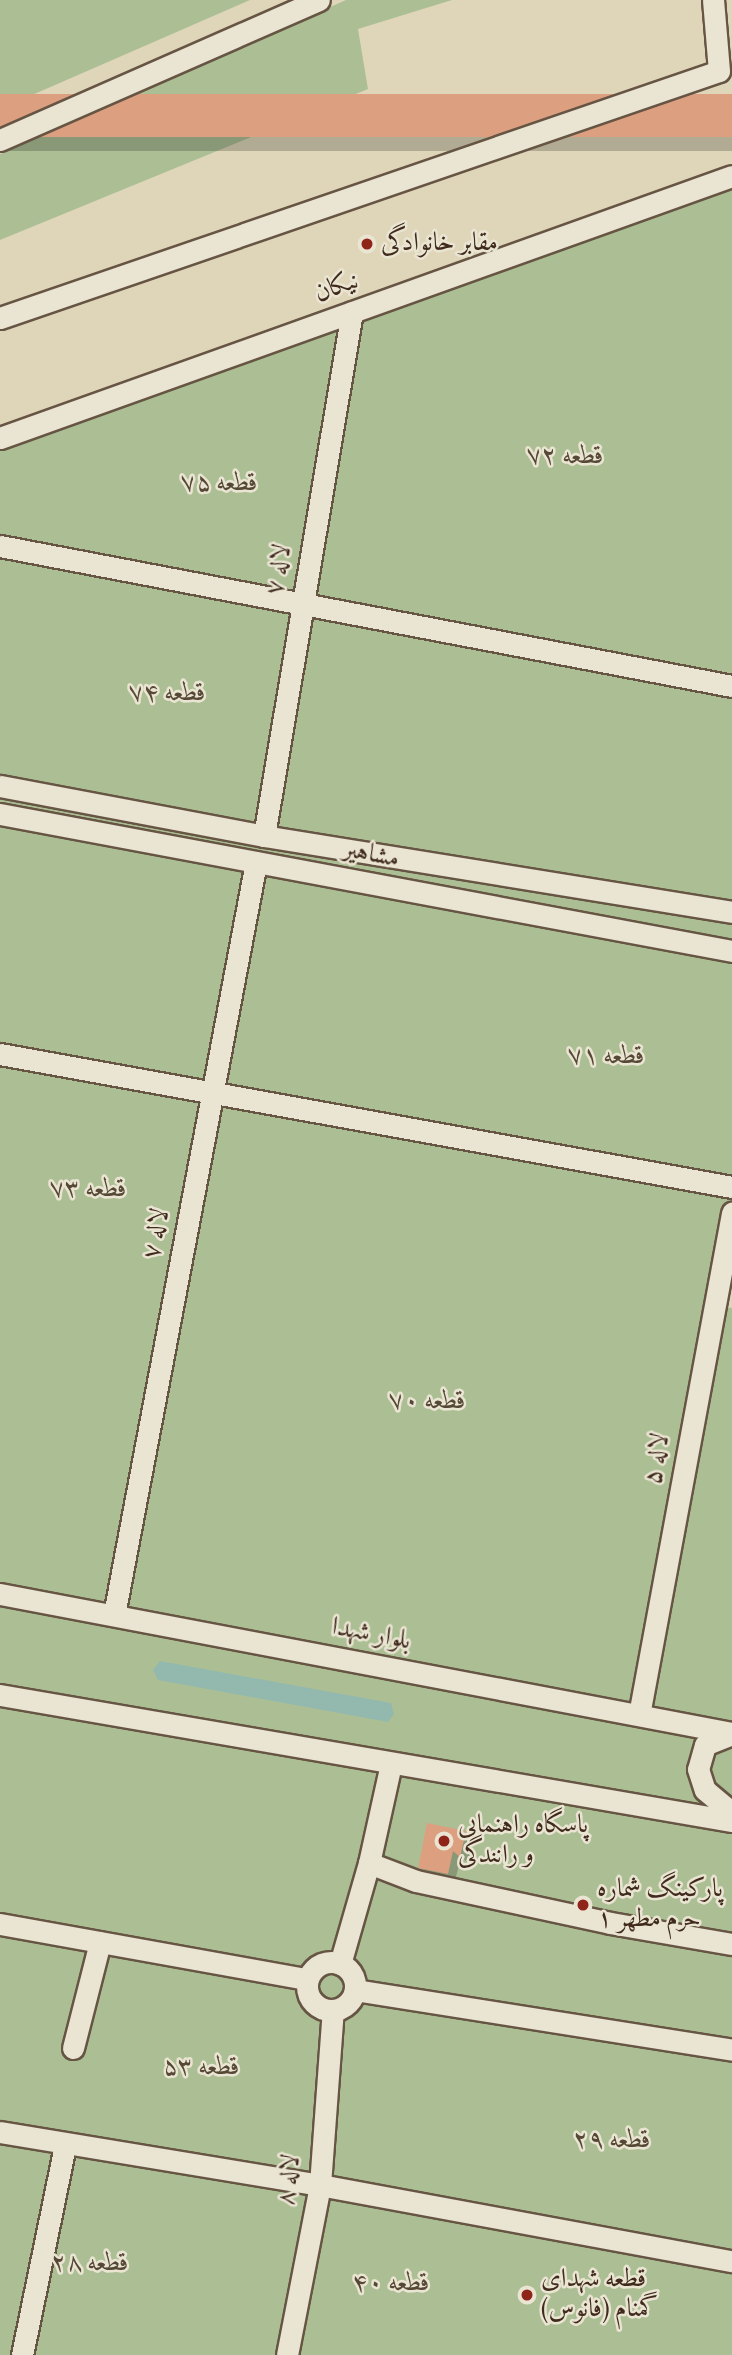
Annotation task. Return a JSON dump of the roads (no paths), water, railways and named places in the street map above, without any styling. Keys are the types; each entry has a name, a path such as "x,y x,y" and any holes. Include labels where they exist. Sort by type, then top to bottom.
{"street":[{"path":"0,139 319,0"},
{"path":"0,318 719,71 713,0"},
{"name":"نیکان","path":"0,438 732,176"},
{"name":"لاله ۷","path":"264,836 352,312"},
{"path":"0,546 732,686"},
{"name":"مشاهیر","path":"0,786 264,836 732,912"},
{"name":"مشاهیر","path":"0,814 732,951"},
{"name":"لاله ۷","path":"114,1615 256,862"},
{"path":"0,1054 732,1187"},
{"name":"لاله ۵","path":"639,1715 732,1213"},
{"name":"بلوار شهدا","path":"3,1598 114,1615 732,1733"},
{"path":"0,1695 732,1821"},
{"path":"732,1733 705,1745 698,1769 705,1790 732,1813"},
{"path":"340,1964 369,1863 391,1764"},
{"path":"369,1863 416,1881 610,1923 732,1944"},
{"path":"0,1924 307,1979"},
{"path":"73,2048 100,1942"},
{"path":"324,1962 340,1964 352,1974 355,1990 347,2004 333,2011 312,2001 307,1979 324,1962"},
{"path":"355,1990 732,2050"},
{"name":"لاله ۸","path":"287,2355 320,2185 333,2011"},
{"path":"0,2132 65,2146 320,2185 732,2261"},
{"path":"22,2355 65,2146"}],"water":[{"path":"160,1661 391,1703 394,1714 388,1722 158,1680 153,1670"}],"place":[{"name":"مقابر خانوادگی","path":"367,244"},
{"name":"پاسگاه راهنمایی و رانندگی","path":"444,1841"},
{"name":"پارکینگ شماره ۱ حرم مطهر","path":"583,1905"},
{"name":"قطعه‌ شهدای گمنام (فانوس)","path":"527,2295"}],"park label":[{"name":"قطعه ۷۲","path":"566,457"},
{"name":"قطعه ۷۵","path":"220,484"},
{"name":"قطعه ۷۴","path":"168,694"},
{"name":"قطعه ۷۱","path":"607,1057"},
{"name":"قطعه ۷۳","path":"89,1190"},
{"name":"قطعه ۷۰","path":"428,1402"},
{"name":"قطعه ۵۳","path":"202,2068"},
{"name":"قطعه ۲۹","path":"613,2141"},
{"name":"قطعه ۲۸","path":"91,2264"},
{"name":"قطعه ۴۰","path":"392,2284"}]}
